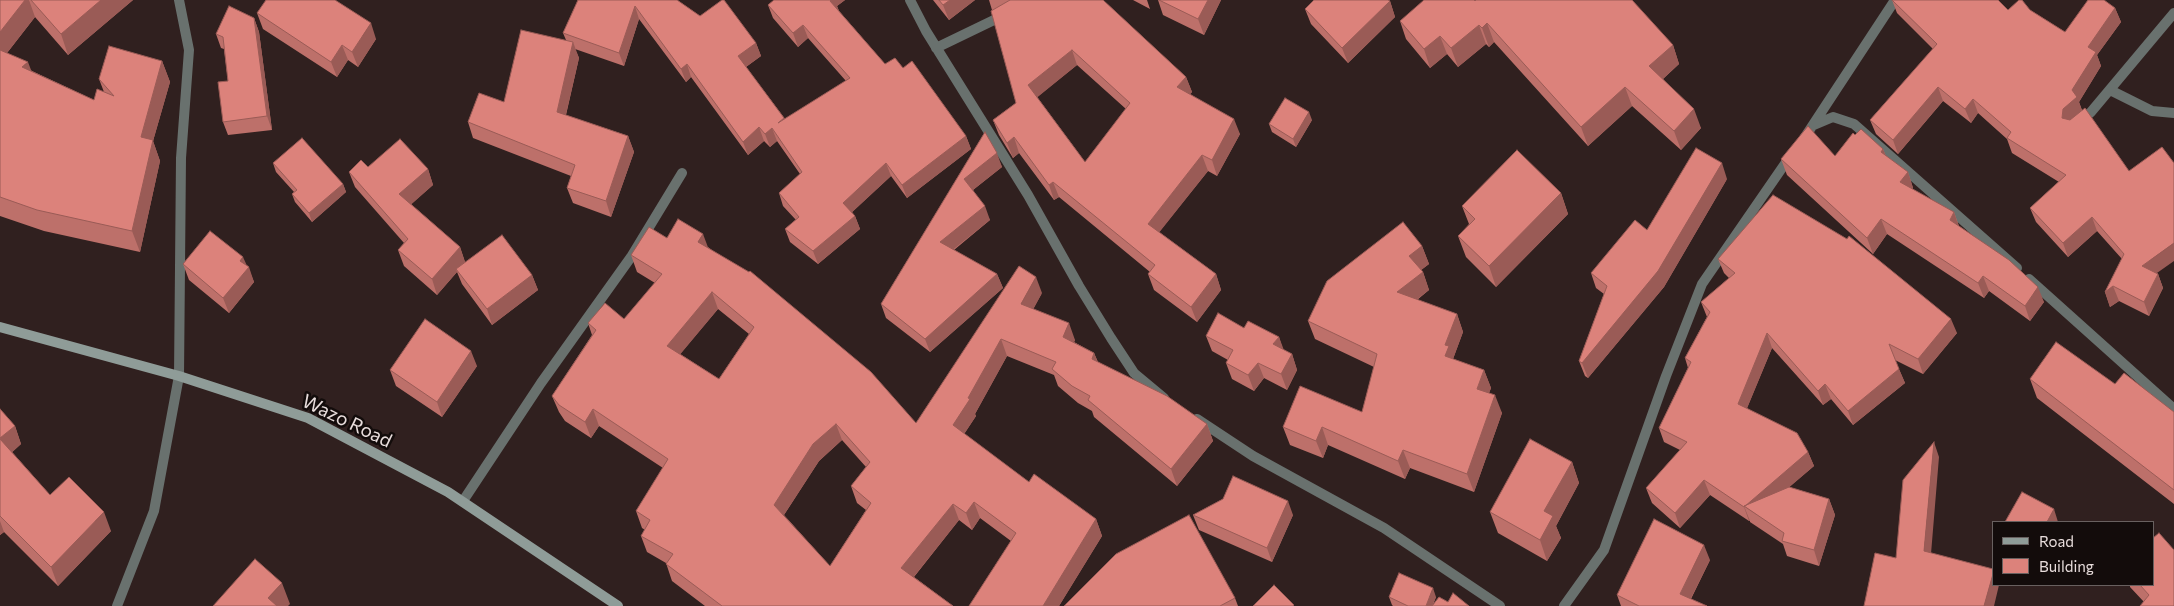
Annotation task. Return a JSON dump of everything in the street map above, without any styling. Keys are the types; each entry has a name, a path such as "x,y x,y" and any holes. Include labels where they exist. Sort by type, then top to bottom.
{"main road":[{"name":"Wazo Road","path":"0,326 179,376 308,418 463,501 605,602 618,606"}],"street":[{"path":"117,606 154,510 179,376 181,158 189,50 179,0"},
{"path":"910,0 936,48 1028,195 1079,286 1134,373 1172,403"},
{"path":"936,48 994,20 1028,0"},
{"path":"1564,606 1604,550 1627,491 1666,376 1702,284 1813,126 1896,0"},
{"path":"2073,128 2091,112 2154,34 2174,13"},
{"path":"2110,90 2152,111 2174,113"},
{"path":"1813,126 1832,117 1854,124 2174,409"},
{"path":"463,501 541,383 631,257 682,173"},
{"path":"1188,414 1252,456 1384,528 1500,606"}],"building":[{"path":"0,0 25,0 0,32"},
{"path":"31,0 101,0 61,34"},
{"path":"266,0 335,0 371,23 352,52 342,45 331,62 257,13"},
{"path":"578,0 677,0 700,16 724,0 756,43 738,56 784,118 778,123 850,78 803,25 793,33 768,5 774,0 831,0 885,64 895,58 903,68 912,61 966,136 902,185 886,163 843,203 855,216 813,251 785,229 799,217 779,193 802,172 772,128 765,134 759,127 743,142 687,64 681,69 635,6 619,53 563,33"},
{"path":"939,0 950,0 943,5"},
{"path":"1010,0 1103,0 1186,77 1177,87 1234,119 1212,160 1202,155 1148,224 1216,274 1191,307 1148,274 1155,265 1053,182 1049,185 1014,137 1007,143 993,120 1016,103 991,11","holes":["1072,50 1130,103 1085,162 1028,85"]},
{"path":"1159,0 1208,0 1198,19"},
{"path":"1314,0 1390,1 1342,48 1305,9"},
{"path":"1424,0 1632,0 1673,45 1649,66 1694,109 1674,131 1625,87 1581,127 1487,23 1482,28 1479,25 1451,48 1440,36 1424,49 1400,21"},
{"path":"1892,0 1998,0 2008,10 2019,0 2022,0 2030,10 2065,32 2088,0 2104,0 2115,8 2088,47 2096,52 2072,90 2077,97 2063,109 2062,118 2070,120 2085,108 2129,171 2162,147 2174,163 2174,243 2142,266 2158,274 2144,302 2113,286 2105,292 2124,254 2092,217 2063,243 2030,208 2066,175 2007,138 2011,132 1973,99 1965,109 1938,87 1893,140 1870,120 1937,44"},
{"path":"229,6 254,18 267,116 223,122 218,82 228,81 223,37 216,34"},
{"path":"521,30 573,42 557,112 628,136 606,201 567,188 575,165 468,122 479,93 504,102"},
{"path":"109,46 162,61 141,137 153,140 132,231 37,210 0,197 0,50 28,62 22,67 94,100 97,89 114,96 99,79"},
{"path":"1285,98 1309,112 1293,139 1269,124"},
{"path":"1808,126 1835,156 1853,133 1855,135 1861,129 1883,149 1881,152 1908,172 1900,182 1954,212 1950,220 2009,260 2038,287 2025,306 1983,276 1978,283 1881,219 1867,238 1781,159"},
{"path":"985,132 997,153 964,179 985,206 940,242 997,274 925,339 881,304"},
{"path":"302,138 343,184 309,213 292,194 297,190 273,163"},
{"path":"400,139 428,169 399,194 460,247 432,279 398,250 408,239 349,172 361,160 368,167"},
{"path":"1696,148 1722,163 1658,271 1582,363 1579,361 1607,286 1591,273 1635,220 1647,230"},
{"path":"1517,150 1561,193 1489,266 1458,236 1475,219 1462,206"},
{"path":"1773,195 1847,239 1849,236 1951,319 1918,359 1889,344 1899,369 1848,411 1825,384 1818,391 1767,333 1738,404 1797,433 1808,452 1744,507 1704,480 1675,513 1646,488 1687,442 1659,428 1691,362 1685,358 1710,312 1701,302 1735,273 1718,259"},
{"path":"678,219 703,234 698,242 750,271 871,372 916,423 1019,266 1036,277 1021,304 1069,323 1063,337 1094,353 1092,359 1167,396 1207,424 1171,469 1088,400 1090,396 1072,386 1052,369 1056,362 1001,339 968,398 970,399 953,425 1029,482 1034,474 1096,519 1043,606 969,606 1016,533 974,502 966,513 953,504 901,568 953,606 722,606 666,564 673,554 641,536 650,520 636,511 668,459 593,409 585,422 559,405 552,396 596,330 588,323 605,303 624,319 662,274 631,255 649,227 667,238","holes":["712,292 754,327 719,379 667,346","836,424 870,462 851,486 871,503 830,566 774,505 813,444"]},
{"path":"1403,222 1422,246 1409,256 1423,272 1397,292 1457,314 1445,345 1449,346 1445,356 1484,370 1477,389 1495,395 1467,474 1403,450 1398,461 1322,427 1316,441 1283,427 1300,386 1362,412 1377,354 1308,321 1327,281"},
{"path":"210,231 243,257 240,261 249,267 223,298 183,264"},
{"path":"502,235 532,275 487,309 456,269"},
{"path":"1218,313 1244,328 1248,321 1279,337 1273,344 1292,354 1281,374 1258,363 1248,375 1226,363 1233,350 1206,336"},
{"path":"425,319 471,351 437,402 390,370"},
{"path":"2056,342 2115,384 2124,373 2174,412 2174,490 2030,379"},
{"path":"0,409 15,426 0,438"},
{"path":"0,439 50,495 69,477 104,512 51,567 0,516"},
{"path":"1530,439 1572,462 1544,511 1553,516 1540,540 1490,512"},
{"path":"1934,442 1924,551 1992,569 1992,578 1984,606 1864,606 1875,553 1896,558 1903,480"},
{"path":"1233,476 1288,501 1267,548 1193,515 1223,499"},
{"path":"1789,487 1829,499 1814,550 1782,541 1784,533 1744,506"},
{"path":"2022,492 2054,509 2048,521 2006,521"},
{"path":"1189,515 1235,598 1220,606 1064,606 1116,554"},
{"path":"1654,519 1704,545 1680,594 1707,606 1639,606 1617,595"},
{"path":"2159,533 2174,550 2174,606 2140,606 2149,595 2141,586 2154,586 2154,537"},
{"path":"255,559 282,583 268,598 277,606 213,606"},
{"path":"1399,573 1433,588 1426,606 1408,606 1389,597"},
{"path":"1274,585 1294,605 1253,606"},
{"path":"1453,593 1469,606 1432,606 1439,597 1448,602"}]}
